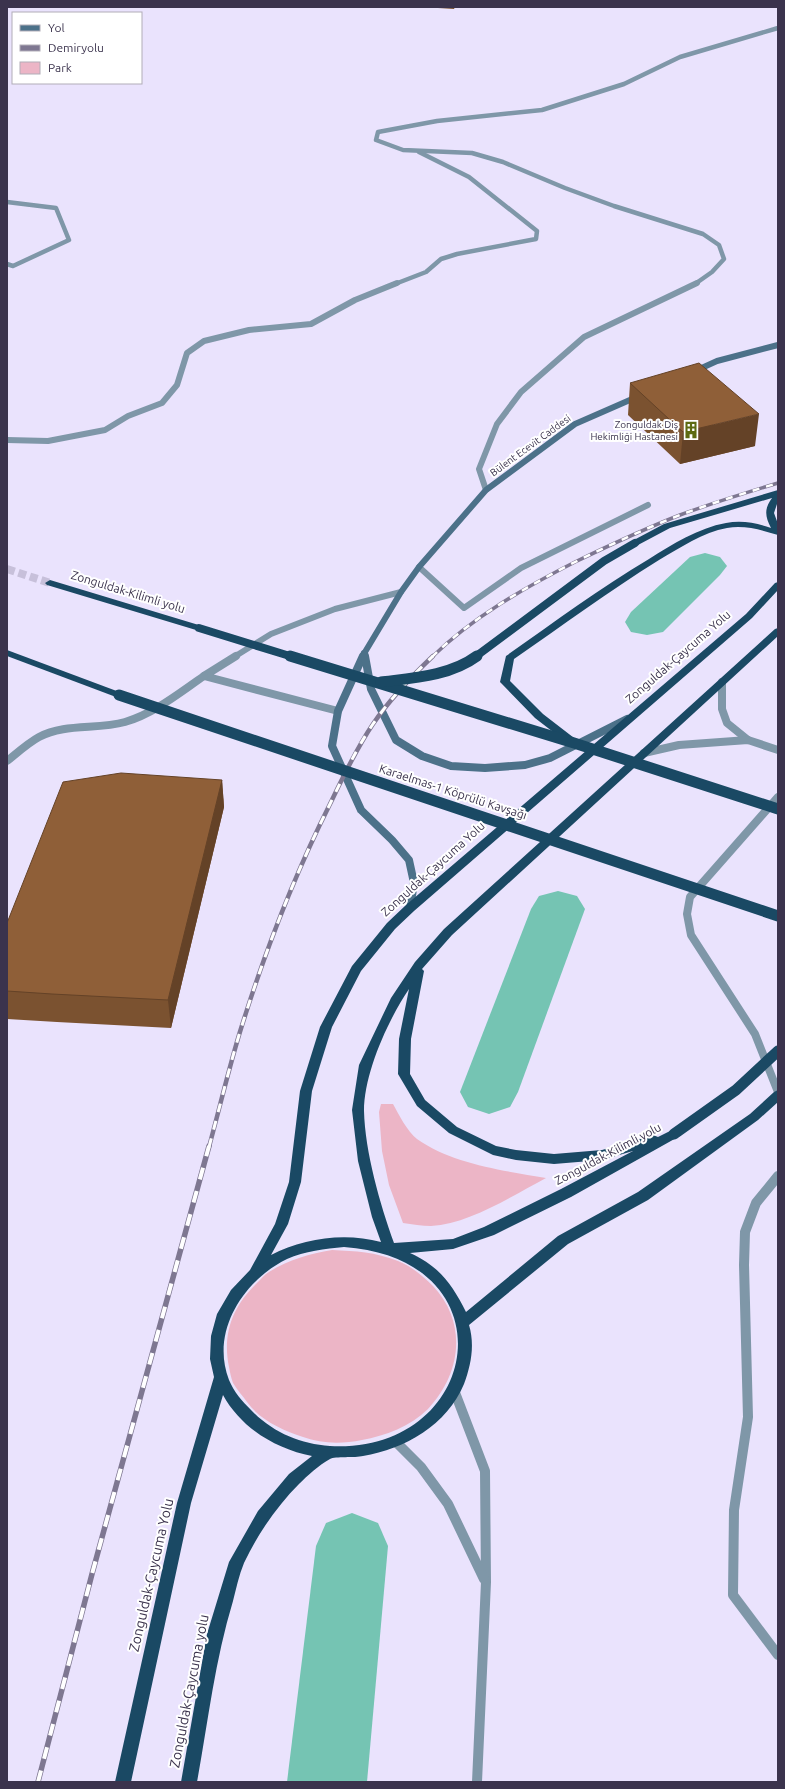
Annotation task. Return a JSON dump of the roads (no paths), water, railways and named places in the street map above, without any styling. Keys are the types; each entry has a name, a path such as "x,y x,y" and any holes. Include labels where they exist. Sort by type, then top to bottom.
{"highway":[{"path":"778,494 771,504 770,518 778,532"},
{"path":"378,683 431,676 470,661 604,561 636,543 668,526 778,494"},
{"path":"574,743 539,716 505,682 510,658 617,582 676,546 716,529 738,524 752,525 778,532"},
{"name":"Zonguldak-Kilimli yolu","path":"50,583 378,683"},
{"name":"Zonguldak-Çaycuma Yolu","path":"256,1271 281,1224 295,1182 306,1091 326,1027 356,969 390,926 749,616 778,585"},
{"path":"390,1249 378,1217 364,1160 358,1110 364,1065 395,1001 419,966 448,932 778,631"},
{"name":"Karaelmas-1 Köprülü Kavşağı","path":"7,653 119,695 778,916"},
{"path":"378,683 574,743 778,809"},
{"name":"Zonguldak-Kilimli yolu","path":"419,966 405,1040 404,1074 421,1103 453,1130 493,1150 516,1155 554,1159 602,1155 674,1134"},
{"path":"674,1134 736,1090 778,1051"},
{"path":"463,1322 564,1240 643,1196 754,1117 778,1095"},
{"name":"Zonguldak-Kilimli yolu","path":"390,1249 453,1244 489,1231 566,1193 674,1134"},
{"path":"344,1242 367,1244 390,1249 411,1258 429,1270 444,1285 456,1303 463,1322 466,1339 466,1356 462,1373 454,1390 443,1406 429,1420 413,1432 394,1441 373,1448 351,1451 328,1452 296,1445 281,1440 260,1429 243,1414 230,1397 221,1378 217,1359 217,1339 221,1320 229,1302 241,1285 256,1271 275,1259 297,1250 320,1244 344,1242"},
{"name":"Zonguldak-Çaycuma Yolu","path":"123,1782 184,1503 221,1378"},
{"name":"Zonguldak-Çaycuma yolu","path":"189,1782 215,1634 237,1562 263,1516 276,1500 294,1479 328,1452"}],"main road":[{"path":"689,374 717,361 778,345"},
{"name":"Bülent Ecevit Caddesi","path":"410,908 414,883 409,860 392,840 361,810 332,746 338,711 364,653 401,592 419,567 486,490 576,424 646,392"},
{"path":"364,653 371,689 396,740 422,756 451,766 485,768 525,765 550,758 632,717"}],"street":[{"path":"486,490 479,470 497,424 521,392 584,337 693,286 712,272 724,259 719,245 703,234 607,204 503,162 472,153 403,150 376,140 378,132 437,121 542,110 624,84 680,57 770,32 778,28"},
{"path":"7,440 48,442 105,430 128,416 162,403 178,385 187,353 204,341 249,330 311,324 355,300 426,272 441,259 457,254 536,239 537,231 469,177 416,150"},
{"path":"7,202 56,208 69,240 13,266 7,264"},
{"path":"419,567 464,608 521,568 648,505"},
{"path":"7,761 39,737 63,729 95,727 124,722 147,714 204,676 272,634 335,608 401,592"},
{"path":"204,676 338,711"},
{"path":"722,682 722,709 727,723 748,740 778,750"},
{"path":"644,753 679,745 748,740"},
{"path":"778,797 690,897 687,914 691,935 756,1034 778,1092"},
{"path":"778,1176 756,1203 745,1232 744,1265 748,1417 734,1510 733,1595 778,1655"},
{"path":"454,1390 484,1471 486,1582 477,1782"},
{"path":"394,1441 422,1468 448,1504 486,1582"}],"waterway":[{"path":"647,622 705,566"},
{"path":"489,1092 558,909"},
{"path":"327,1782 352,1546"}],"tunnel":[{"path":"7,569 50,583"}],"railway":[{"path":"432,657 464,629 500,604 575,562 627,537 680,515 778,483"},
{"path":"209,1147 235,1049 258,976 291,889 316,832 350,763 373,724 401,688 432,657"},
{"path":"38,1782 92,1574 209,1146"}],"place":[{"name":"Zonguldak Diş Hekimliği Hastanesi","path":"691,430"}]}
